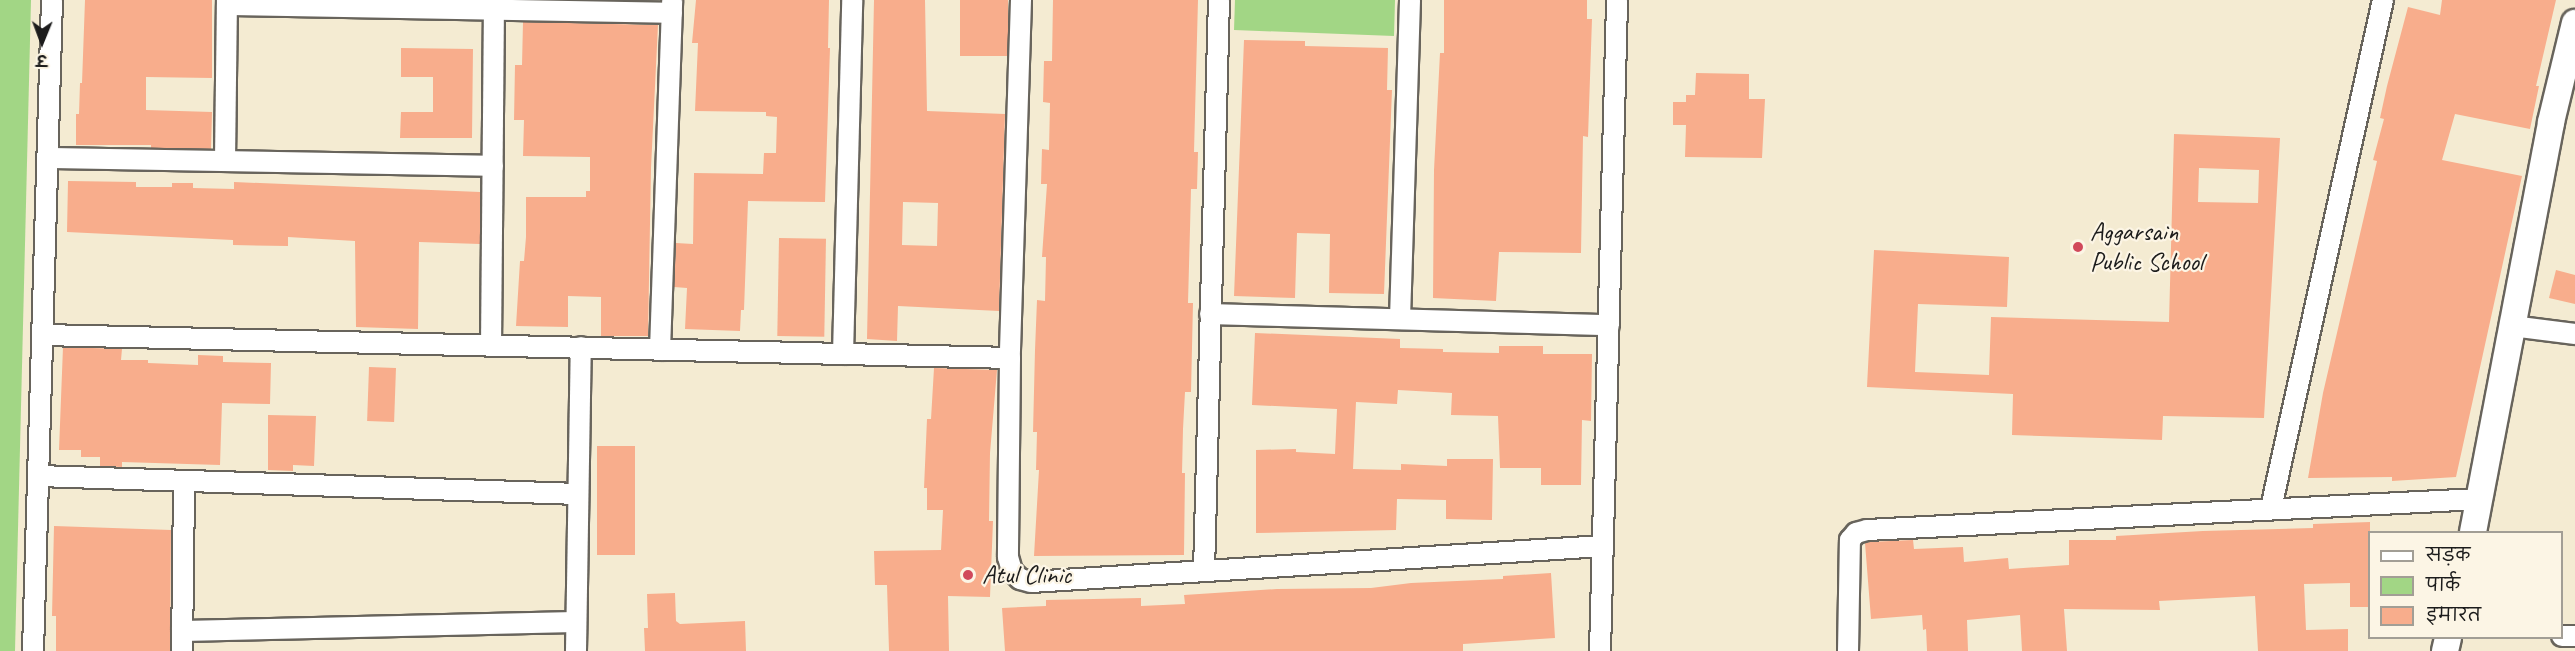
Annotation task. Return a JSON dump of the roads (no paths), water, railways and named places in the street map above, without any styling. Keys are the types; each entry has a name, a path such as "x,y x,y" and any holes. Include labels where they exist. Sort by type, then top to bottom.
{"street":[{"path":"33,651 52,0"},
{"path":"843,354 852,0"},
{"path":"1021,0 1010,358 1008,557 1012,571 1020,579 1031,582 1603,546"},
{"path":"1204,571 1219,0"},
{"path":"1400,320 1410,0"},
{"path":"1600,651 1617,0"},
{"path":"2271,508 2384,0"},
{"path":"225,161 227,3 494,10 672,7 660,350"},
{"path":"491,346 494,10"},
{"path":"2473,531 2551,122 2573,38"},
{"path":"48,158 493,166"},
{"path":"1210,314 1609,325"},
{"path":"2512,326 2575,334"},
{"path":"43,335 1010,358"},
{"path":"576,651 581,347"},
{"path":"39,476 578,494"},
{"path":"182,651 184,481"},
{"path":"1848,651 1849,549 1850,540 1856,533 1879,529 2480,499"},
{"path":"182,631 576,622"}],"place":[{"name":"Aggarsain Public School","path":"2078,247"},
{"name":"Atul Clinic","path":"968,575"}]}
